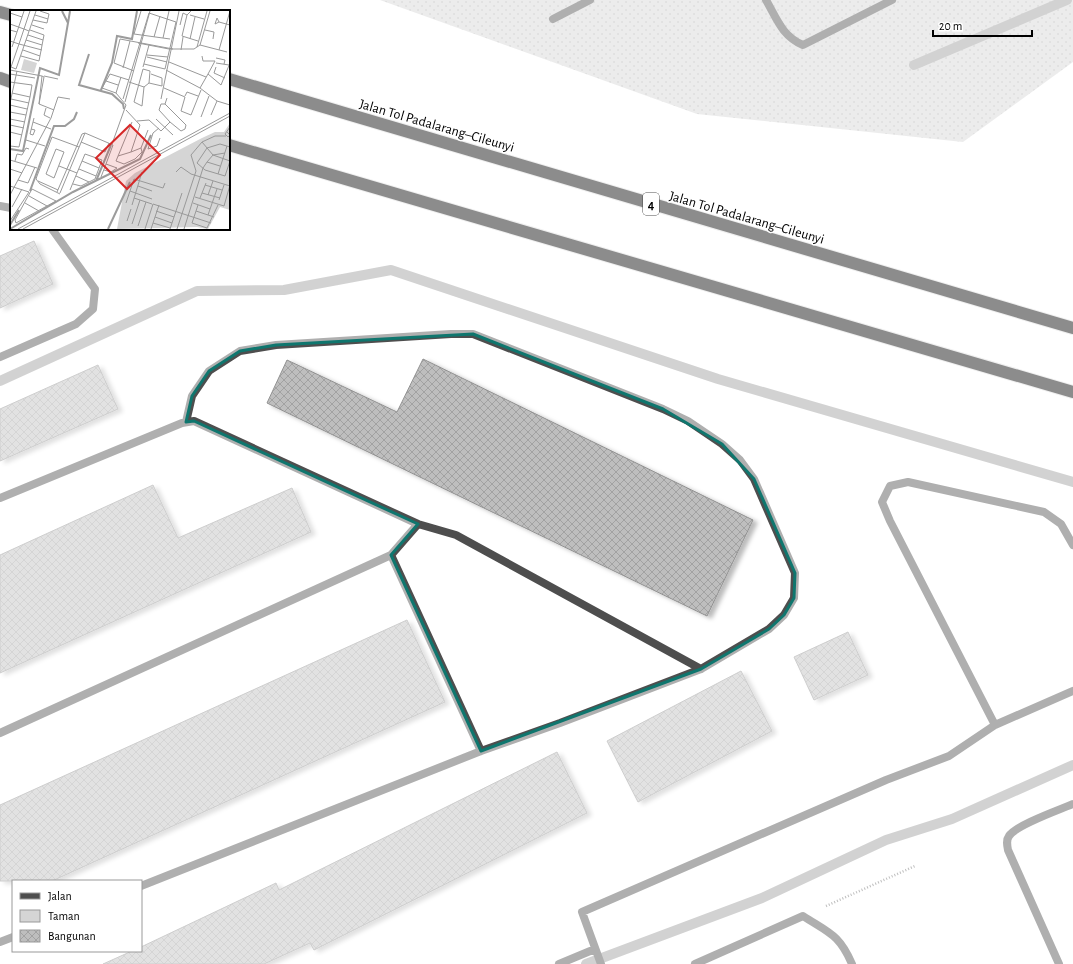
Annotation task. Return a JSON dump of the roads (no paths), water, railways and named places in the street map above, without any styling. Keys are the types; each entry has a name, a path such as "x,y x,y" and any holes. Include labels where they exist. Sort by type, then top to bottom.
{"highway":[{"path":"0,12 10,15"},
{"path":"0,78 10,82"},
{"name":"Jalan Tol Padalarang–Cileunyi","path":"230,80 1073,328"},
{"path":"230,145 1073,392"}],"street":[{"path":"553,19 590,0"},
{"path":"766,0 783,30 792,40 803,45 892,0"},
{"path":"0,206 10,208"},
{"path":"0,357 76,324 93,309 95,289 53,230"},
{"path":"142,886 481,751 560,723 701,669 769,629 784,616 794,598 796,573 754,479 740,460 722,444 688,421 663,408 473,334 451,334 276,345 240,351 209,371 192,396 186,422"},
{"path":"0,498 186,422 198,423 418,524 456,535 701,669"},
{"path":"995,725 890,521 882,502 890,486 908,482 1044,512 1061,524 1073,545"},
{"path":"0,733 391,555 418,524"},
{"path":"391,555 481,751"},
{"path":"559,964 598,956 582,912 886,780 949,756 995,725 1073,691"},
{"path":"1059,964 1008,850 1008,837 1016,828 1073,804"},
{"path":"695,964 803,916 831,932 845,948 852,964"},
{"path":"0,942 12,937"}],"waterway":[{"path":"914,65 1067,0"},
{"path":"0,381 197,291 284,290 391,270 718,379 1073,482"},
{"path":"586,964 762,898 886,840 952,819 1073,765"}]}
